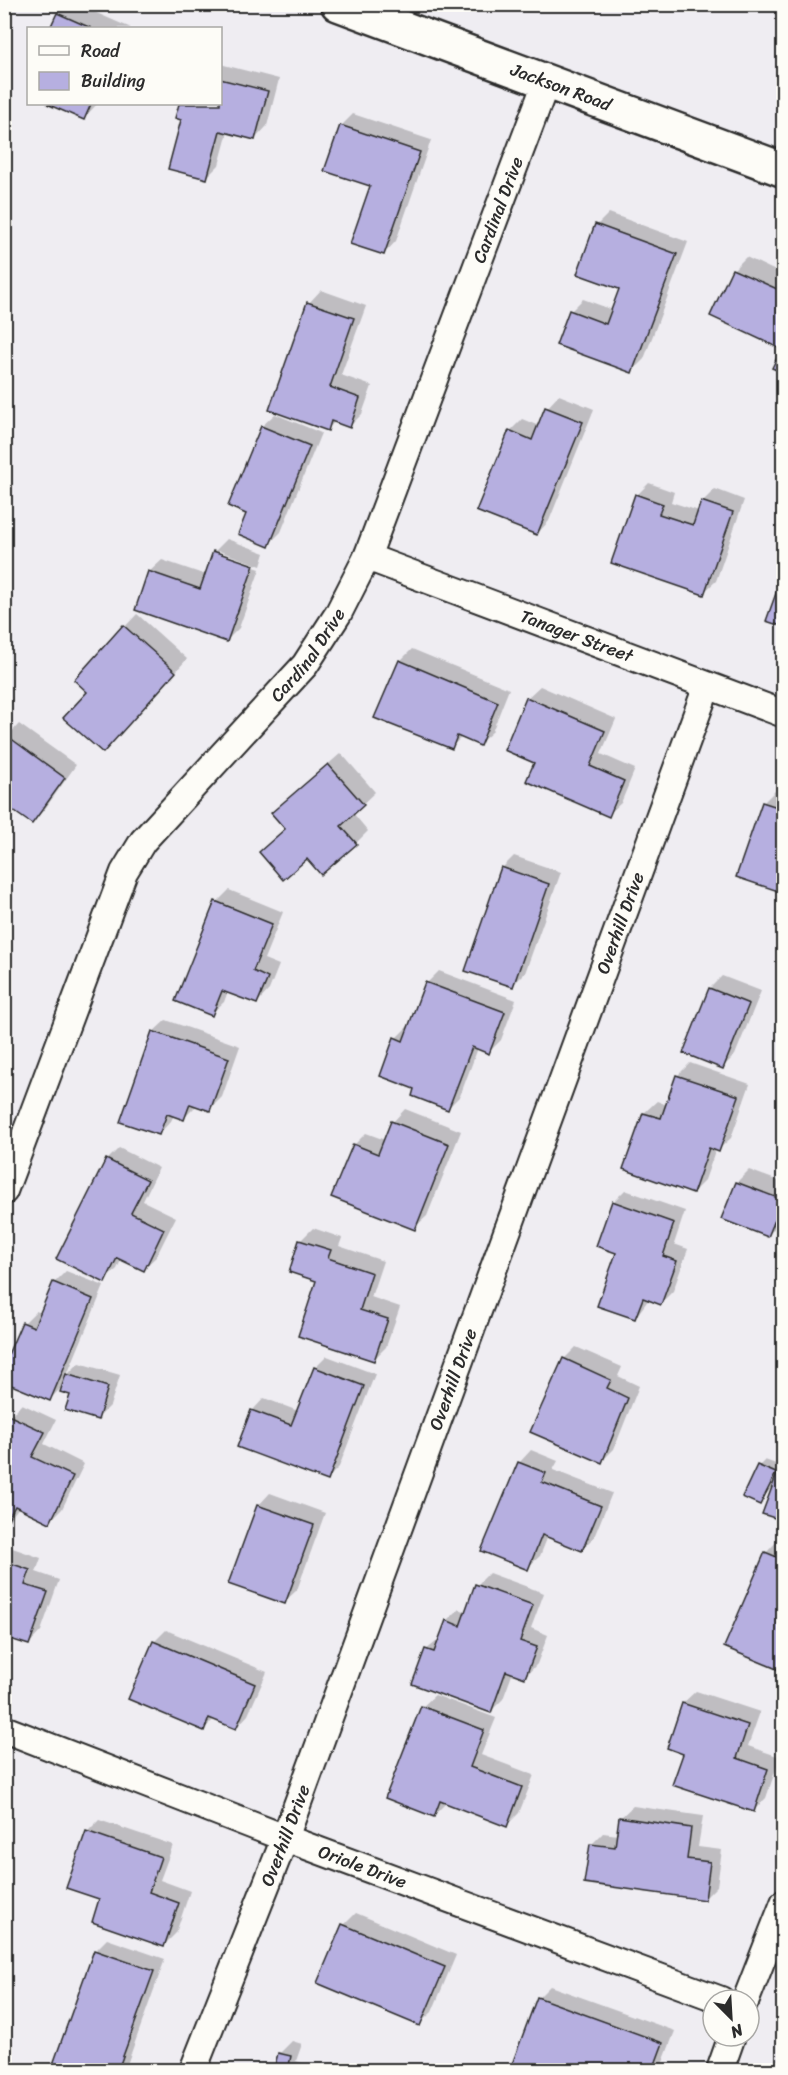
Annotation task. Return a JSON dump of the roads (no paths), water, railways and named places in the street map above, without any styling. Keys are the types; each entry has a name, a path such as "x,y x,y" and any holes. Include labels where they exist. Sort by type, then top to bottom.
{"street":[{"name":"Jackson Road","path":"338,4 547,80 783,170"},
{"name":"Cardinal Drive","path":"4,1191 124,872 143,841 305,665 338,614 368,557 547,80"},
{"name":"Tanager Street","path":"368,557 783,714"},
{"name":"Overhill Drive","path":"193,2070 285,1838 707,686"},
{"name":"Oriole Drive","path":"4,1729 285,1838 701,1992"},
{"path":"751,1988 783,1903"},
{"path":"720,2070 728,2048"}]}
